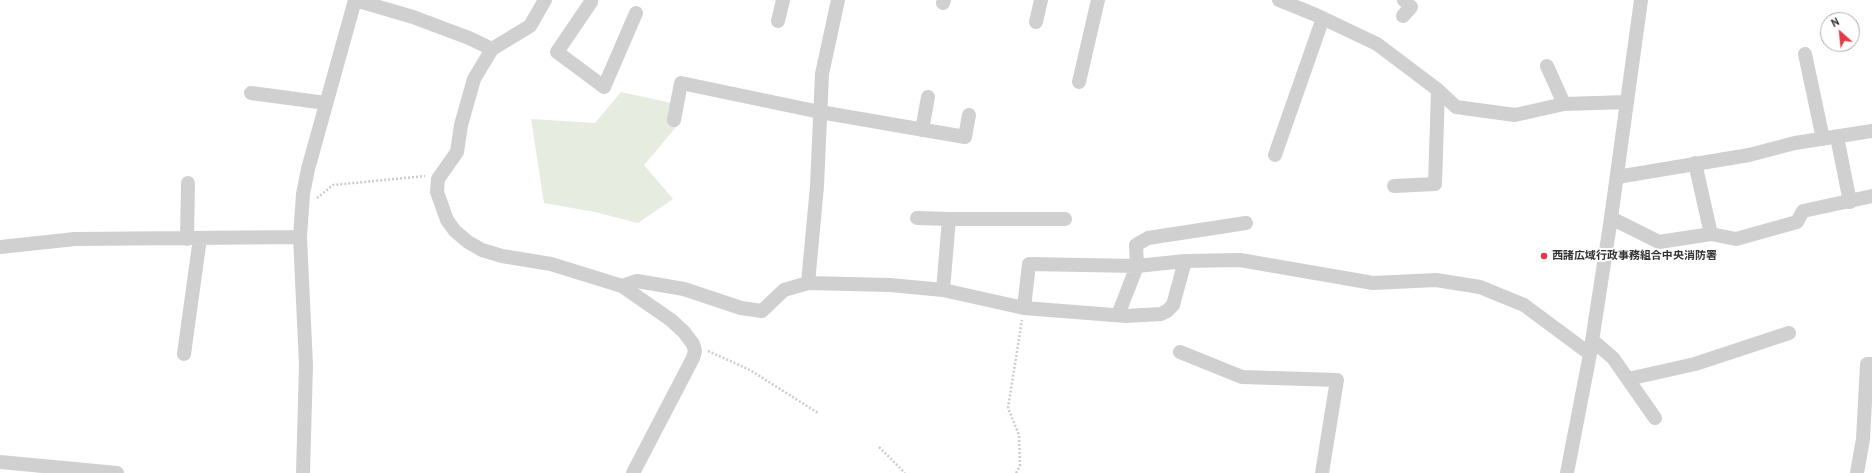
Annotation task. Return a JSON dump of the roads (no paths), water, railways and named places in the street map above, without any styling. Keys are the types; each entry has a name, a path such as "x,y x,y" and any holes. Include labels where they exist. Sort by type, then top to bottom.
{"street":[{"path":"303,473 306,365 300,236 302,209 308,169 355,0 413,17 469,38 492,49"},
{"path":"545,0 530,26 492,49 474,79 461,125 457,152 438,179 437,192 447,220 456,232 468,242 482,250 502,256 551,264 622,286 671,320 684,332 693,344 695,351 693,358 634,473"},
{"path":"591,0 557,52 604,87 636,13"},
{"path":"778,21 783,0"},
{"path":"808,283 817,186 822,74 838,0"},
{"path":"1036,22 1041,0"},
{"path":"1079,82 1098,0"},
{"path":"1279,0 1323,18 1376,44 1438,90 1456,107 1515,115 1564,104 1627,102"},
{"path":"1403,16 1411,7 1404,0"},
{"path":"1567,473 1590,354 1611,218 1641,0"},
{"path":"1275,155 1323,18"},
{"path":"1805,54 1823,139"},
{"path":"1547,66 1564,104"},
{"path":"674,120 681,83 820,112 965,136 969,115"},
{"path":"1394,186 1435,184 1438,90"},
{"path":"251,93 326,103"},
{"path":"922,130 928,97"},
{"path":"1617,176 1749,155 1795,143 1872,131"},
{"path":"1837,137 1850,202"},
{"path":"1696,163 1711,234"},
{"path":"184,354 193,238 188,183"},
{"path":"1611,218 1659,242 1711,234 1736,239 1797,222 1803,212 1872,196"},
{"path":"917,218 1064,219"},
{"path":"943,290 949,219"},
{"path":"1118,315 1137,266 1136,245 1148,238 1246,223"},
{"path":"0,247 75,239 300,236"},
{"path":"1024,308 1029,264 1137,266 1185,261 1240,260 1373,283 1436,280 1480,287 1524,305 1590,354"},
{"path":"622,286 637,281 684,289 741,308 762,311 784,290 808,283 890,285 943,290 1024,308 1118,315 1161,314 1173,305 1185,261"},
{"path":"1628,378 1695,364 1789,333"},
{"path":"1592,340 1613,358 1655,418"},
{"path":"1180,352 1242,377 1337,380 1322,473"},
{"path":"1857,473 1863,439 1867,364 1872,364"},
{"path":"0,462 117,473"}],"place":[{"name":"西諸広域行政事務組合中央消防署","path":"1544,256"}]}
